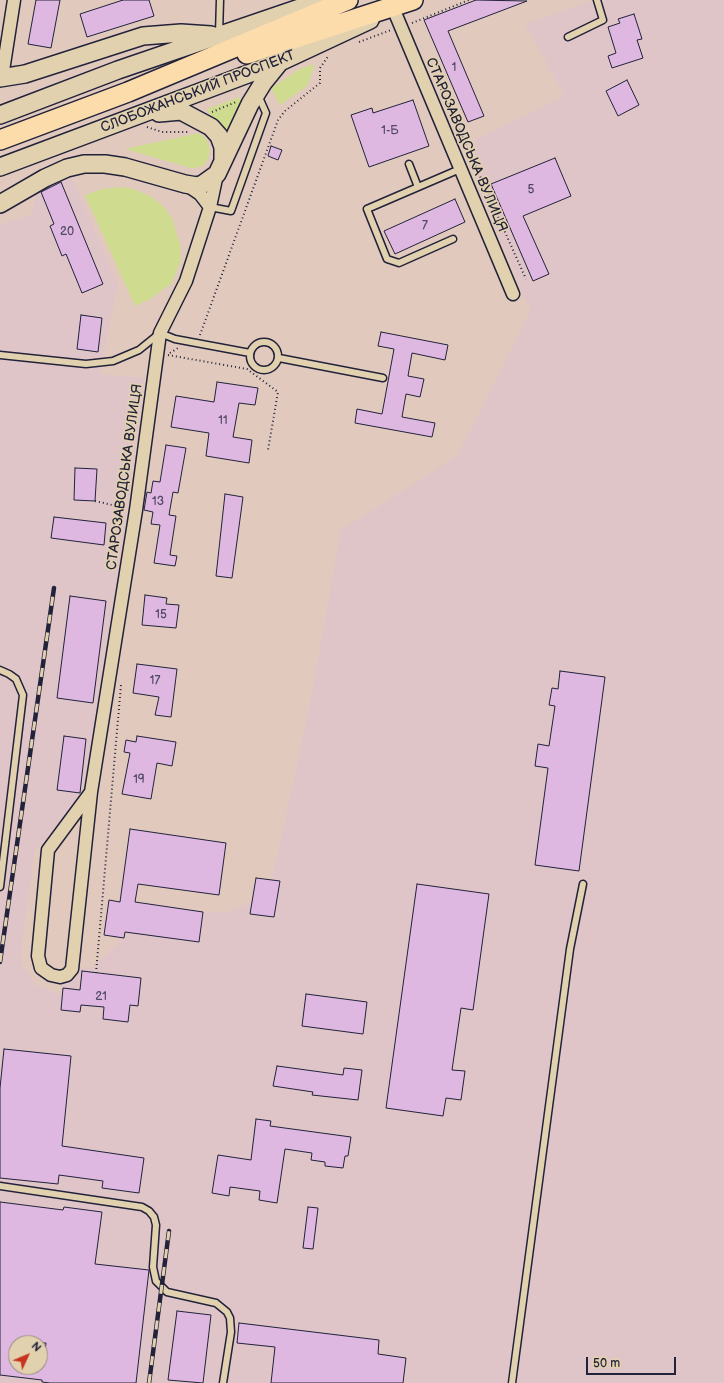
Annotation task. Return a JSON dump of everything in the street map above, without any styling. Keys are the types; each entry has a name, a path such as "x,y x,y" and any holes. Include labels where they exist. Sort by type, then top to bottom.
{"main road":[{"path":"0,115 118,70 323,0"},
{"name":"СЛОБОЖАНСЬКИЙ ПРОСПЕКТ","path":"0,140 128,92 348,0"},
{"name":"СЛОБОЖАНСЬКИЙ ПРОСПЕКТ","path":"128,92 393,8 413,0"},
{"name":"СЛОБОЖАНСЬКИЙ ПРОСПЕКТ","path":"0,167 280,62 350,31 393,8"},
{"path":"1,77 26,74 143,36 181,33 219,35"},
{"path":"143,36 154,46 154,55 150,60"},
{"path":"0,204 45,178 67,168 84,164 105,164 125,167 185,184 197,186 203,184 220,166 257,93 280,62"},
{"path":"135,116 181,111 202,121 211,127 219,136 223,147 220,166"}],"street":[{"path":"1,77 14,0"},
{"name":"СТАРОЗАВОДСЬКА ВУЛИЦЯ","path":"393,8 406,25 460,169 513,294"},
{"name":"СТАРОЗАВОДСЬКА ВУЛИЦЯ","path":"91,792 48,850 38,956 41,968 51,975 60,977 67,975 72,969 91,792 136,510 160,333 186,281 210,207 220,166"},
{"path":"185,184 200,194 210,207"}],"lane":[{"path":"219,35 220,0"},
{"path":"568,36 603,20 597,0"},
{"path":"210,207 231,211 266,112 257,93"},
{"path":"409,164 418,187"},
{"path":"453,239 399,263 387,258 367,209 460,169"},
{"path":"0,355 86,364 113,361 139,350 160,333 175,339 250,353"},
{"path":"265,341 274,345 277,349 279,358 274,367 264,370 255,367 252,363 250,353 255,344 265,341"},
{"path":"279,358 383,378"},
{"path":"0,670 16,679 23,695 0,887"},
{"path":"512,1383 570,949 583,884"},
{"path":"0,1186 142,1207 149,1211 156,1225 153,1267 156,1281 167,1292 216,1303 227,1312 230,1318 231,1332 223,1383"}],"path":[{"path":"352,45 469,0"},
{"path":"406,25 410,19"},
{"path":"406,25 415,30"},
{"path":"167,355 199,336 278,120 285,111 320,84 320,68 330,55 335,52"},
{"path":"440,87 526,279"},
{"path":"166,362 167,355"},
{"path":"167,355 247,369 278,392 268,450"},
{"path":"95,501 136,510"},
{"path":"96,973 122,680"}],"shaded area":[{"path":"593,0 724,0 724,1383 0,1383 0,225 32,214 37,191 71,175 118,284 100,374 145,378 87,810 35,850 22,942 22,965 35,985 61,994 64,982 81,968 94,967 150,910 228,912 269,895 310,704 341,530 457,456 531,311 478,188 469,143 565,96 525,24"}],"green space":[{"path":"315,64 307,86 280,105 271,88 300,69"},
{"path":"240,97 242,100 230,133 209,114 207,109"},
{"path":"200,134 206,138 210,150 208,159 204,165 196,168 191,168 125,149"},
{"path":"123,187 133,189 150,196 163,206 172,218 180,244 181,260 172,283 150,299 135,306 85,195 102,189"}],"building":[{"path":"36,0 60,0 51,48 28,44"},
{"path":"123,0 149,0 154,16 87,37 80,14"},
{"path":"476,0 527,1 448,31 484,116 468,122 424,20"},
{"path":"634,14 642,39 637,40 643,58 612,68 608,56 616,53 608,27 620,23 618,19"},
{"path":"627,80 639,105 618,116 606,91"},
{"path":"413,100 429,146 369,167 351,115 372,108 373,113"},
{"path":"271,146 282,150 278,160 268,156"},
{"path":"555,158 571,196 523,216 549,274 533,281 491,184"},
{"path":"61,182 103,284 82,293 66,254 62,256 50,226 54,224 41,192"},
{"path":"455,199 465,222 395,254 384,231"},
{"path":"81,315 102,318 98,352 77,349"},
{"path":"381,332 448,345 445,360 412,353 408,376 424,379 420,397 406,394 402,417 435,423 432,437 355,423 357,409 382,414 394,349 378,346"},
{"path":"217,382 258,388 255,405 239,403 233,437 252,440 249,463 206,456 209,433 171,427 176,396 214,402"},
{"path":"166,445 186,448 178,493 173,492 169,515 176,516 170,555 177,556 175,566 154,563 160,525 151,524 153,512 144,510 147,492 151,493 153,481 160,482"},
{"path":"75,468 97,469 95,501 74,500"},
{"path":"225,494 243,497 232,578 216,576"},
{"path":"54,517 106,523 104,545 51,538"},
{"path":"145,595 167,598 166,604 179,605 176,628 142,625"},
{"path":"70,596 106,601 93,703 57,698"},
{"path":"137,664 177,669 171,717 155,715 159,697 133,693"},
{"path":"560,671 605,677 579,871 535,865 548,768 535,766 538,744 549,746 555,706 549,705 552,688 558,689"},
{"path":"64,736 86,739 80,793 57,790"},
{"path":"137,736 176,742 172,766 157,763 151,799 122,794 130,753 124,752 126,740 136,742"},
{"path":"130,829 226,843 219,895 138,884 135,902 203,912 199,942 125,932 124,938 104,935 109,900 120,902"},
{"path":"256,878 280,881 274,917 250,914"},
{"path":"417,884 489,894 473,1010 461,1008 452,1070 465,1071 461,1100 446,1098 443,1116 386,1108"},
{"path":"82,971 141,978 138,1006 130,1005 128,1022 103,1019 104,1007 81,1005 80,1012 61,1010 63,988 80,990"},
{"path":"306,994 367,1002 363,1034 302,1026"},
{"path":"4,1049 71,1056 62,1146 144,1158 139,1193 102,1188 103,1181 59,1175 58,1184 0,1178 0,1088"},
{"path":"277,1066 343,1075 344,1068 362,1070 358,1100 312,1095 313,1092 273,1086"},
{"path":"256,1119 271,1121 270,1126 351,1137 348,1156 345,1156 343,1168 325,1166 325,1162 311,1160 312,1153 285,1149 277,1203 259,1200 260,1191 230,1187 229,1196 212,1193 218,1155 251,1160"},
{"path":"0,1202 63,1210 64,1207 102,1212 95,1264 149,1270 136,1383 50,1383 42,1382 42,1380 0,1375"},
{"path":"308,1207 318,1208 313,1249 303,1248"},
{"path":"177,1311 211,1315 203,1383 168,1380"},
{"path":"239,1323 379,1340 378,1354 406,1358 403,1383 271,1383 275,1347 237,1343"}],"railway":[{"path":"0,962 54,588"},
{"path":"149,1383 169,1231"}]}
